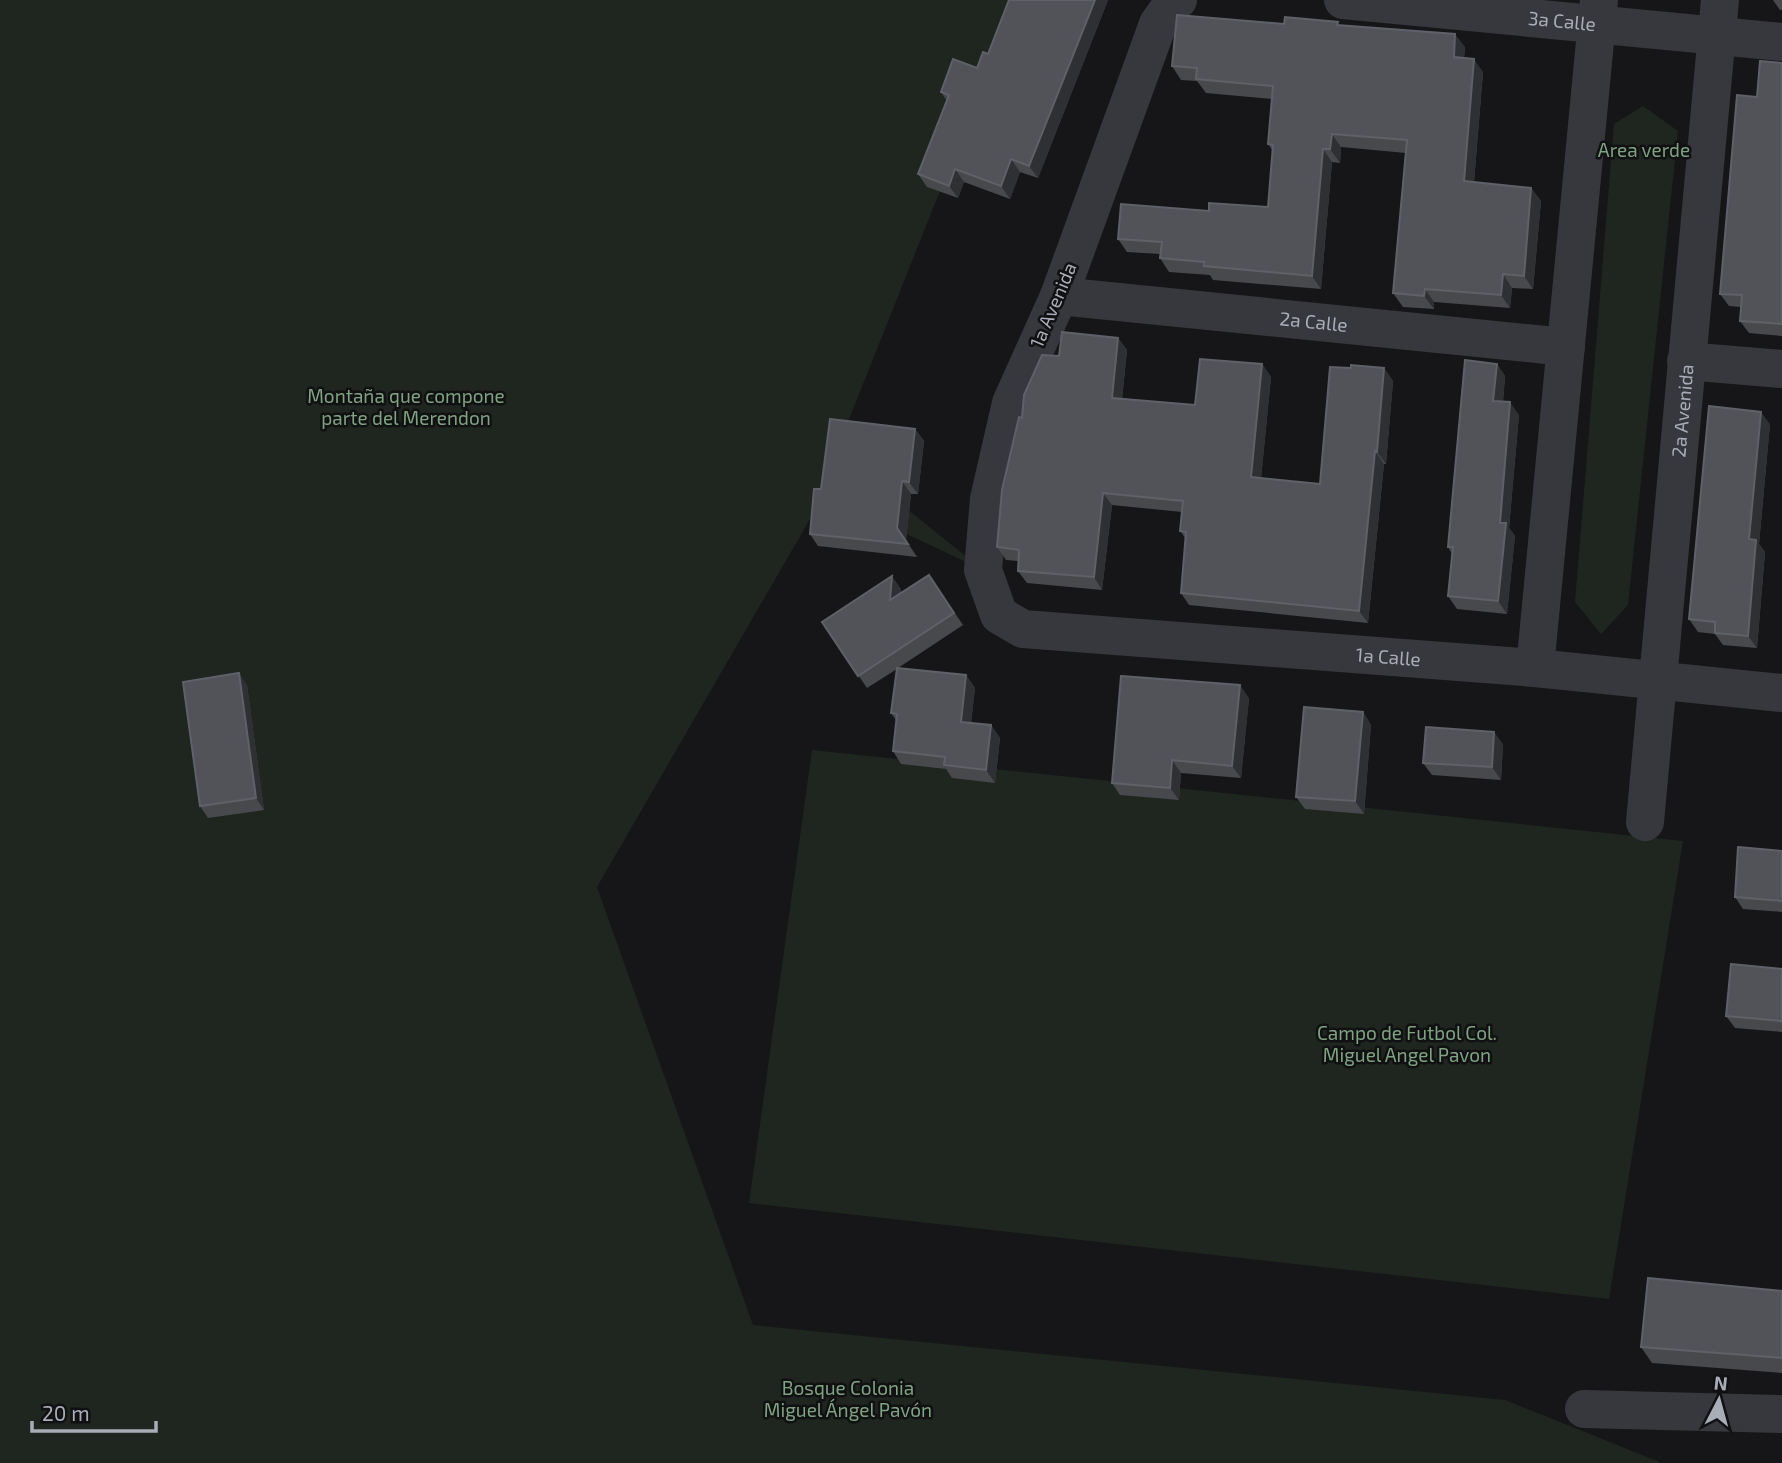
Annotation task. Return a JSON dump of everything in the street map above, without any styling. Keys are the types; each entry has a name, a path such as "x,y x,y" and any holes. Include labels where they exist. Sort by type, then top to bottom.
{"street":[{"name":"3a Calle","path":"1343,0 1718,18 1782,42"},
{"name":"1a Avenida","path":"999,615 983,570 989,499 1011,403 1059,296 1158,24 1175,2"},
{"path":"1535,668 1598,13"},
{"name":"2a Avenida","path":"1645,822 1718,18"},
{"name":"2a Calle","path":"1059,296 1566,346"},
{"path":"1686,361 1782,369"},
{"name":"1a Calle","path":"999,615 1023,629 1535,668 1782,692"},
{"path":"1584,1409 1782,1414"}],"green space":[{"name":"Montaña que compone parte del Merendon","path":"0,0 1016,0 836,452 983,570 824,495 597,887 753,1325 1505,1400 1662,1463 0,1463"},
{"name":"Area verde","path":"1643,106 1678,131 1628,605 1601,634 1575,602 1614,124"},
{"name":"Campo de Futbol Col. Miguel Angel Pavon","path":"812,750 1683,841 1609,1299 749,1203"}],"building":[{"path":"1009,0 1095,0 1029,166 1011,159 1001,186 955,169 949,186 918,174 949,95 941,92 953,59 977,68 983,52 988,54"},
{"path":"1177,15 1284,24 1285,17 1338,22 1337,25 1455,34 1454,57 1474,59 1464,181 1531,188 1524,276 1503,274 1501,295 1425,289 1424,296 1393,293 1407,140 1332,134 1330,149 1323,149 1312,276 1204,266 1204,262 1160,258 1162,242 1118,239 1121,204 1209,211 1209,203 1268,207 1273,145 1268,144 1273,86 1196,79 1197,68 1172,66"},
{"path":"1760,61 1782,63 1782,324 1740,321 1742,295 1720,294 1737,95 1757,97"},
{"path":"1062,332 1118,338 1112,398 1195,405 1200,359 1262,364 1251,477 1320,484 1330,367 1351,368 1351,365 1384,368 1359,611 1181,593 1186,532 1180,531 1183,501 1103,493 1094,577 1018,571 1019,550 997,547 1002,490 1019,417 1022,418 1024,395 1042,355 1059,356"},
{"path":"1465,360 1497,364 1493,401 1510,402 1500,523 1506,523 1498,601 1448,596 1453,547 1448,547"},
{"path":"1709,406 1761,412 1749,539 1756,540 1748,636 1715,633 1715,622 1689,619"},
{"path":"830,419 915,429 909,482 902,481 897,528 908,544 810,534 814,489 821,489"},
{"path":"929,575 954,613 858,676 822,622 892,576 890,600"},
{"path":"897,668 966,675 961,722 991,725 986,770 944,765 945,757 893,751 897,714 891,713"},
{"path":"239,673 256,798 200,806 183,682"},
{"path":"1121,676 1240,685 1232,766 1172,760 1170,788 1112,783"},
{"path":"1304,707 1363,712 1355,801 1296,797"},
{"path":"1426,727 1494,732 1492,767 1423,763"},
{"path":"1738,847 1782,851 1782,901 1735,897"},
{"path":"1731,964 1782,969 1782,1021 1726,1016"},
{"path":"1648,1278 1782,1291 1782,1358 1641,1347"}],"park label":[{"name":"Bosque Colonia Miguel Ángel Pavón","path":"848,1399"}]}
